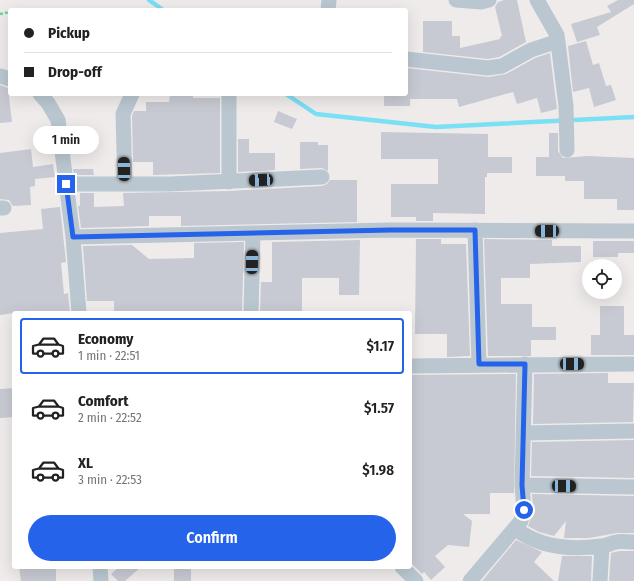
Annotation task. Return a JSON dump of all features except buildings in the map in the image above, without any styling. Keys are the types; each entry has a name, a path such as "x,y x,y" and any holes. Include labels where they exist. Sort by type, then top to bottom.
{"street":[{"path":"456,0 481,2 489,0"},
{"path":"537,0 557,35 566,106 567,144"},
{"path":"408,60 488,68 502,66 531,50 558,41"},
{"path":"42,96 48,103 58,120 73,237 79,311"},
{"path":"125,184 123,114 131,96"},
{"path":"228,96 229,182"},
{"path":"66,184 229,182 322,177"},
{"path":"73,237 390,230 634,231"},
{"path":"475,230 479,364"},
{"path":"251,311 253,233"},
{"path":"412,366 479,364 634,364"},
{"path":"470,581 516,529 521,521 524,510 522,485 525,364"},
{"path":"523,433 634,431"},
{"path":"522,485 634,487"},
{"path":"516,529 527,538 540,543 565,548 602,546 617,542 634,542"},
{"path":"600,581 602,546"},
{"path":"100,569 101,581"},
{"path":"404,569 416,581"}],"waterway":[{"path":"149,0 160,8"},
{"path":"289,96 316,114 436,127 634,117"}],"route":[{"path":"66,184 73,237 390,230 475,230 479,364 525,364 522,485 524,510"}]}
